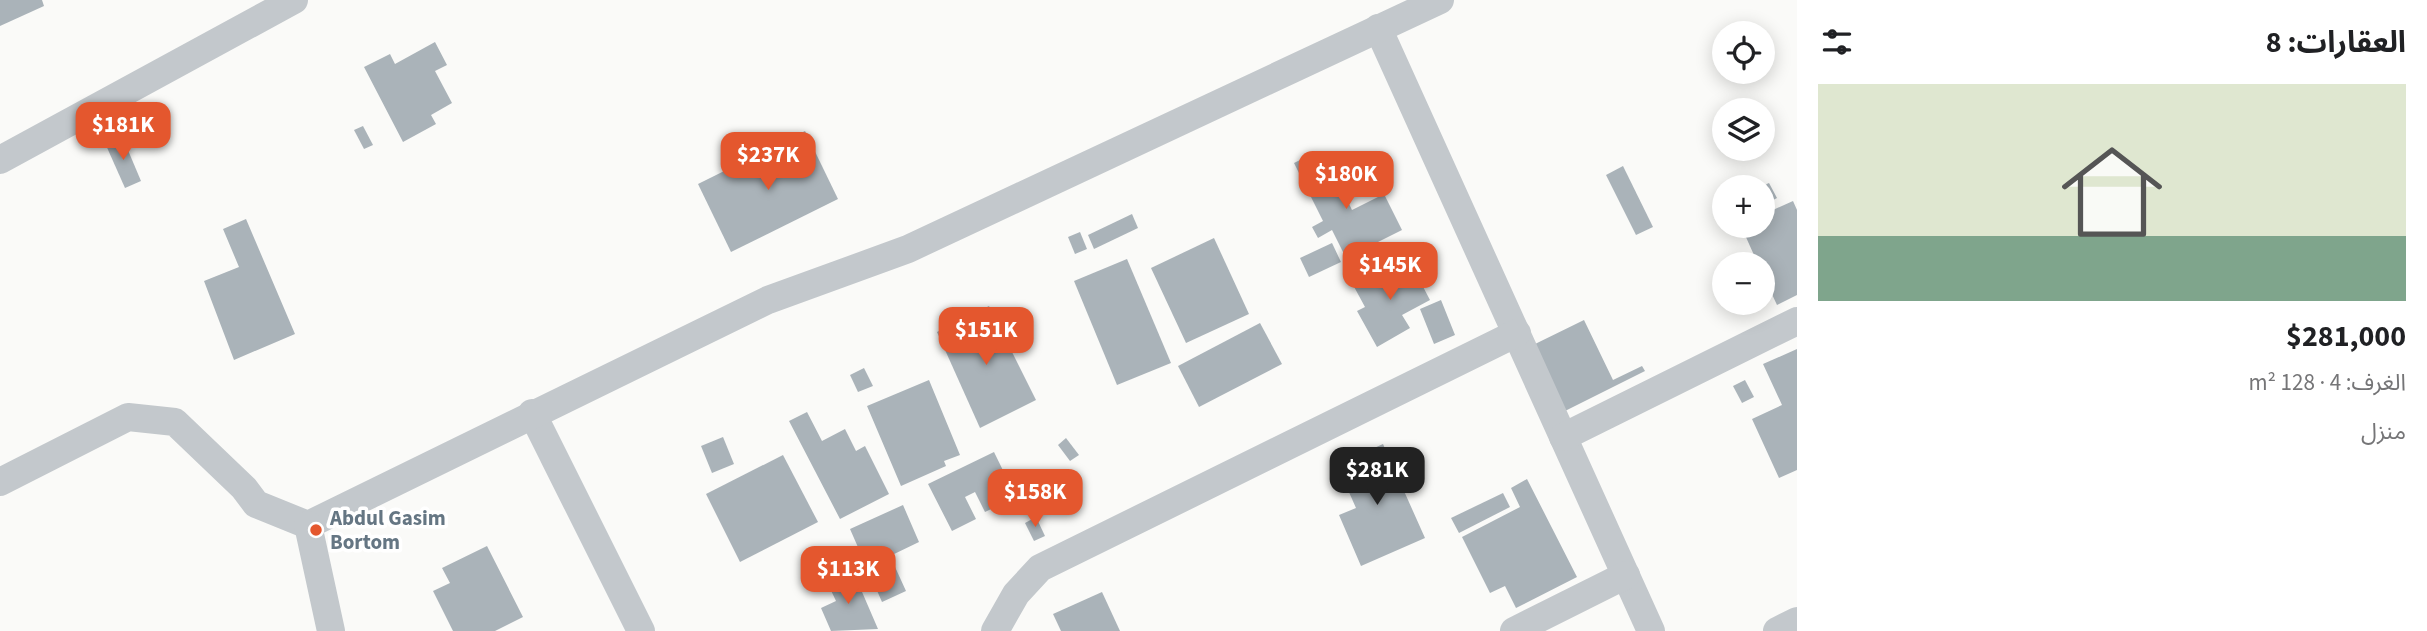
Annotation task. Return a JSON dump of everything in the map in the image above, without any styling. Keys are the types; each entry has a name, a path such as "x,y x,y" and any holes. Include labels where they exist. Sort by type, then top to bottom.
{"street":[{"path":"0,159 294,0"},
{"path":"0,482 128,417 175,422 244,488 256,504 308,524 768,300 908,249 1440,0"},
{"path":"1378,28 1651,631"},
{"path":"1563,437 1797,321"},
{"path":"995,631 1016,594 1040,568 1517,333"},
{"path":"533,413 641,631"},
{"path":"308,524 331,631"},
{"path":"1514,631 1626,575"},
{"path":"1777,631 1797,621"}],"building":[{"path":"0,0 42,0 44,6 0,26"},
{"path":"435,42 447,65 435,71 452,103 431,115 436,124 403,142 364,67 390,54 395,64"},
{"path":"363,126 373,145 364,149 354,130"},
{"path":"805,131 838,199 731,252 698,184"},
{"path":"122,136 141,181 125,188 105,143"},
{"path":"1312,154 1321,174 1332,169 1352,210 1384,194 1402,230 1346,258 1332,230 1318,238 1312,227 1323,221 1294,163"},
{"path":"1623,166 1653,227 1636,235 1606,175"},
{"path":"1793,201 1797,210 1797,295 1777,305 1775,252 1753,252 1746,238 1775,238 1775,209"},
{"path":"1132,214 1138,228 1094,249 1088,235"},
{"path":"246,219 295,334 234,360 204,281 239,267 223,229"},
{"path":"1080,232 1087,249 1075,254 1068,237"},
{"path":"1214,238 1249,314 1186,343 1151,268"},
{"path":"1332,243 1341,262 1309,277 1300,258"},
{"path":"1127,259 1171,363 1117,385 1074,281"},
{"path":"1410,262 1430,300 1402,315 1410,328 1377,347 1357,311 1365,307 1352,283 1370,274 1374,282"},
{"path":"1441,300 1455,335 1434,344 1420,309"},
{"path":"989,306 1036,400 980,428 937,332"},
{"path":"1584,320 1613,380 1642,366 1645,371 1565,411 1533,345"},
{"path":"1260,323 1282,364 1199,407 1178,366"},
{"path":"1797,349 1797,470 1779,478 1752,419 1782,405 1763,364"},
{"path":"864,368 873,386 858,392 850,375"},
{"path":"929,380 960,455 944,461 946,466 901,486 867,406"},
{"path":"1745,380 1754,397 1742,403 1733,386"},
{"path":"807,412 822,441 845,429 856,451 865,446 889,494 840,519 789,421"},
{"path":"723,437 734,464 712,473 701,446"},
{"path":"1066,438 1079,455 1070,461 1058,445"},
{"path":"1383,444 1425,538 1361,566 1339,515 1356,508 1337,465"},
{"path":"994,452 1016,497 985,512 975,492 965,497 976,519 952,531 928,484"},
{"path":"783,455 818,522 740,562 706,494"},
{"path":"1527,479 1577,577 1516,608 1505,586 1490,593 1462,537 1520,507 1511,488"},
{"path":"1503,493 1510,507 1459,533 1451,518"},
{"path":"903,505 919,542 890,556 906,591 882,602 850,529"},
{"path":"1036,517 1045,536 1034,541 1025,523"},
{"path":"487,546 523,617 495,631 453,631 433,591 450,583 442,568"},
{"path":"853,571 878,629 831,631 821,608 836,601 827,582"},
{"path":"1102,592 1120,631 1061,631 1053,614"}],"place":[{"name":"Abdul Gasim Bortom","path":"316,530"}]}
